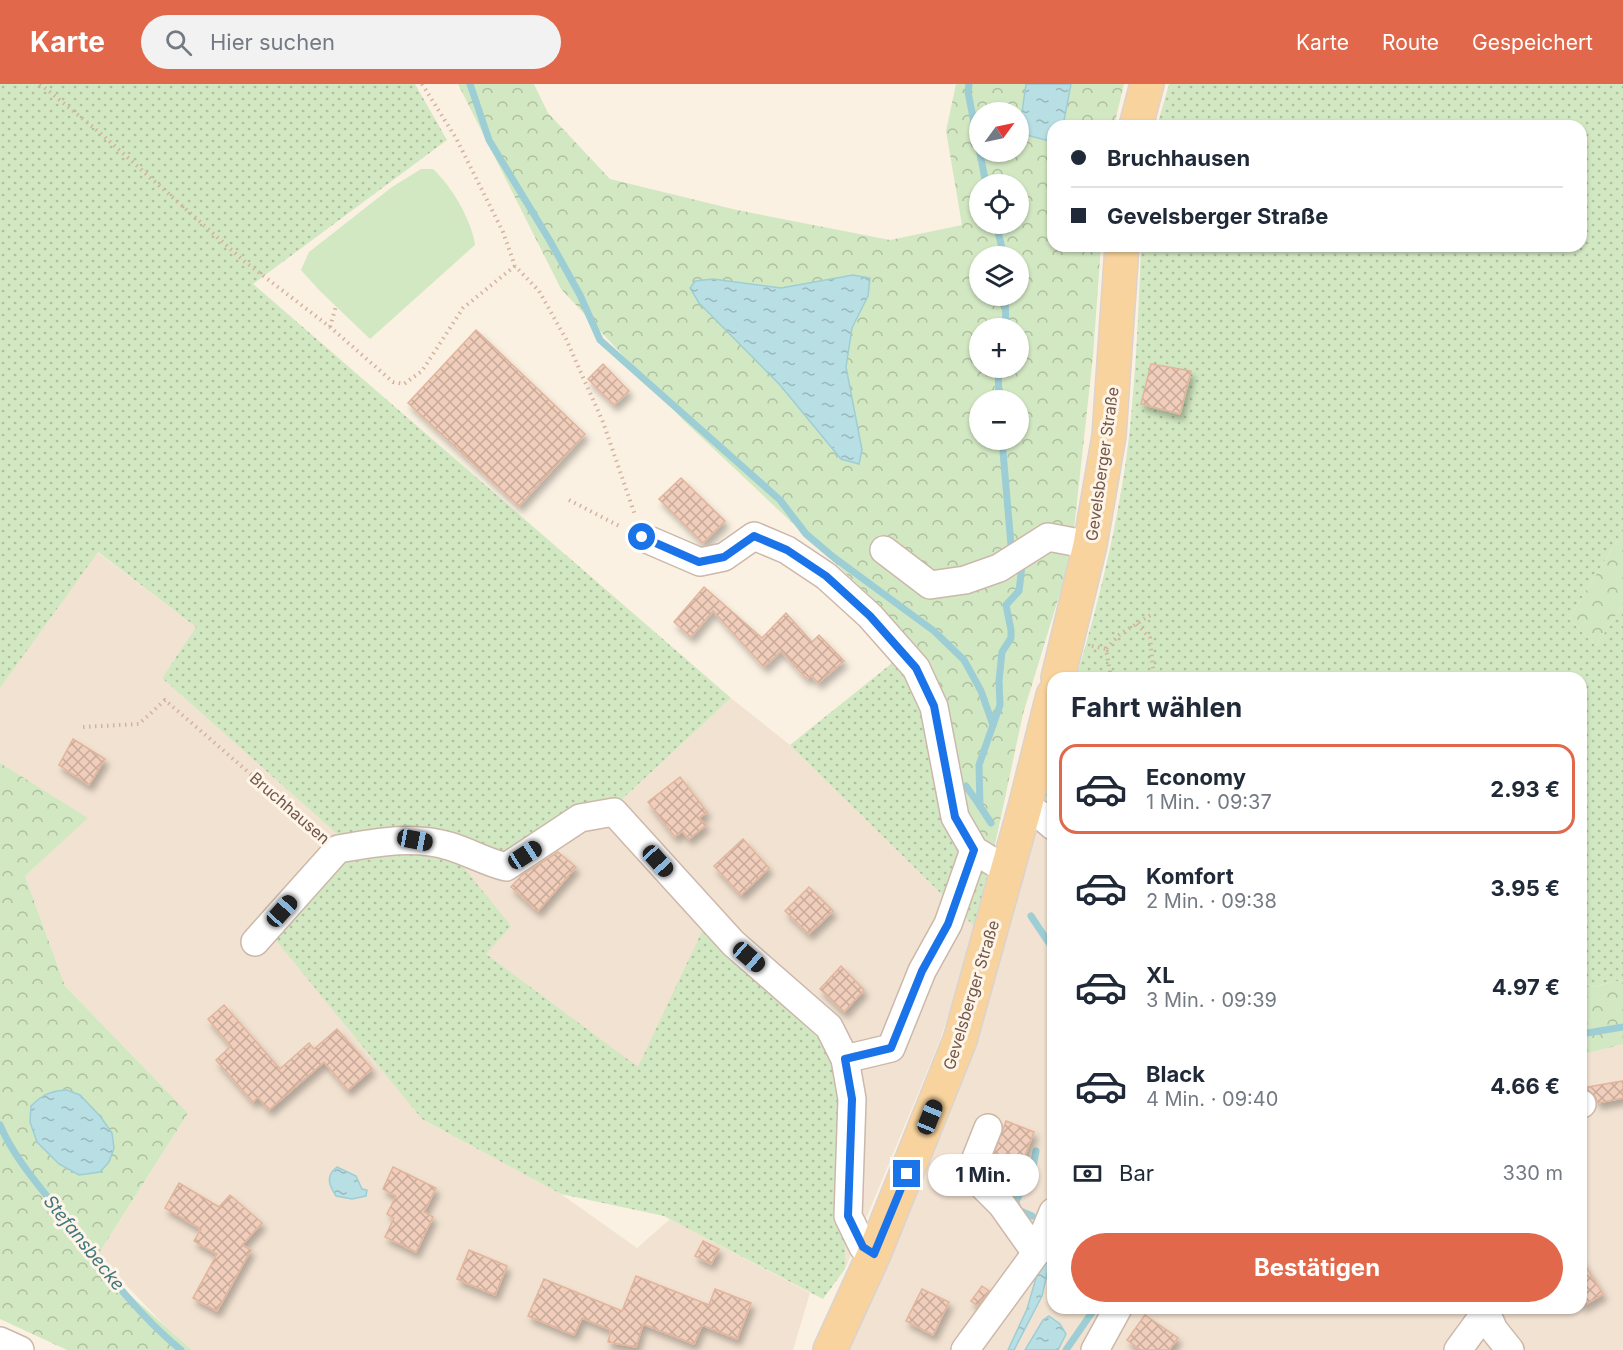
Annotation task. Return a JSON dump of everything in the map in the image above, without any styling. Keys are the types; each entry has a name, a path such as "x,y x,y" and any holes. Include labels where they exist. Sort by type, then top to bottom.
{"main road":[{"path":"1138,120 1147,84"},
{"name":"Gevelsberger Straße","path":"1059,672 1090,545 1109,436 1122,252"},
{"name":"Gevelsberger Straße","path":"830,1350 874,1254 960,1040 1008,871 1047,719"}],"street":[{"path":"642,537 699,562 724,557 754,536 787,550 826,576 870,616 916,668 934,706 955,817 974,850 1008,871"},
{"path":"884,549 930,585 965,580 999,568 1048,537 1090,545"},
{"path":"1025,807 1047,821"},
{"name":"Bruchhausen","path":"338,849 415,840 450,846 486,862 506,867 580,818 614,812 733,943 829,1027 845,1059 852,1099 848,1216 863,1247 874,1254"},
{"path":"255,942 338,849"},
{"path":"845,1059 891,1048 922,971 948,924 974,850"},
{"path":"988,1128 970,1173 1002,1205 1036,1252"},
{"path":"965,1350 1036,1252 1047,1226"},
{"path":"1095,1350 1116,1314"},
{"path":"1458,1350 1482,1314"},
{"path":"1487,1314 1494,1330 1510,1350"},
{"path":"0,1341 20,1350"}],"path":[{"path":"40,84 99,132 244,261 330,327 393,382 404,384 422,371 463,308 515,266"},
{"path":"422,84 456,138 503,232 515,266 538,291 566,339 603,422 642,537"},
{"path":"330,327 336,306"},
{"path":"569,500 642,537"},
{"path":"1110,672 1106,649 1119,635 1152,614"},
{"path":"1137,624 1150,638 1153,672"},
{"name":"Bruchhausen","path":"83,727 139,723 165,700 338,849"}],"shaded area":[{"path":"97,552 196,627 162,678 346,842 422,1119 561,1194 637,1248 670,1219 810,1293 793,1350 192,1350 164,1325 127,1286 99,1253 188,1113 65,986 25,876 87,818 0,763 0,688"},
{"path":"731,698 790,745 977,929 939,1043 845,1269 847,1103 638,1068 486,954 456,858 617,804"},
{"path":"1039,802 1047,810 1047,1314 1587,1314 1587,1053 1623,1044 1623,1350 847,1350"}],"green space":[{"path":"0,84 415,84 447,140 253,284 731,698 617,804 500,858 456,858 511,926 486,954 638,1067 705,925 833,1046 847,1103 845,1269 823,1299 664,1216 561,1194 422,1119 270,933 346,842 162,678 196,627 98,552 0,688"},
{"path":"458,84 534,84 548,113 610,179 737,210 890,240 962,225 946,131 956,84 1124,84 1115,120 1047,120 1047,252 1101,252 1093,356 1071,557 1023,714 994,849 976,838 912,647 872,598 684,421 561,289"},
{"path":"1169,84 1623,84 1623,531 1569,619 1596,646 1623,604 1623,980 1587,988 1587,672 1078,672 1109,554 1126,459 1136,360 1141,252 1587,252 1587,120 1159,120"},
{"path":"421,169 433,169 447,184 470,225 475,245 370,339 301,270 309,252 392,187"},
{"path":"1623,531 1623,604 1596,646 1569,619"},
{"path":"912,647 994,849 977,929 790,745"},
{"path":"0,763 88,818 25,876 65,986 188,1113 99,1253 113,1280 192,1350 67,1350 0,1319"},
{"path":"1047,776 1047,810 1039,802"},
{"path":"1623,980 1623,1044 1587,1053 1587,988"}],"water":[{"path":"1026,84 1071,84 1064,120 1047,120 1047,140 1029,136 1029,102 1023,102"},
{"path":"853,275 870,278 868,296 852,328 846,367 862,450 859,464 841,459 780,385 699,303 690,288 695,281 713,279 781,288"},
{"path":"67,1090 80,1095 112,1133 114,1148 109,1162 100,1172 79,1175 59,1164 37,1142 30,1122 31,1106 48,1094"},
{"path":"337,1167 356,1176 362,1189 367,1190 366,1196 352,1199 336,1196 329,1181 333,1170"},
{"path":"1047,1239 1047,1274 1042,1296 1014,1350 1008,1350 1027,1309 1039,1259"},
{"path":"1049,1316 1060,1324 1066,1334 1058,1350 1025,1350 1043,1320"}],"building":[{"path":"476,330 585,434 519,506 408,403"},
{"path":"603,364 629,391 614,405 588,379"},
{"path":"1151,364 1191,371 1180,414 1141,404"},
{"path":"681,478 725,521 703,543 659,499"},
{"path":"704,587 762,638 786,613 812,642 819,635 844,661 818,683 811,675 807,679 781,651 764,667 713,611 691,637 674,622"},
{"path":"73,739 105,759 89,785 59,765"},
{"path":"680,777 707,812 699,818 706,825 689,839 682,831 675,837 648,802"},
{"path":"743,839 769,868 741,895 714,866"},
{"path":"558,852 576,867 538,911 511,887 522,875"},
{"path":"809,887 833,911 809,934 785,911"},
{"path":"841,966 864,990 844,1012 820,989"},
{"path":"224,1005 280,1069 309,1043 314,1049 337,1029 372,1069 348,1090 324,1062 269,1110 258,1097 253,1102 216,1060 231,1046 208,1019"},
{"path":"1623,1081 1623,1098 1598,1103 1595,1096 1588,1090 1588,1087"},
{"path":"1006,1121 1034,1132 1017,1175 990,1164"},
{"path":"393,1167 436,1188 424,1212 433,1217 416,1252 385,1237 394,1218 387,1214 396,1196 383,1189"},
{"path":"179,1183 219,1207 230,1195 262,1223 242,1245 251,1250 217,1311 193,1298 217,1254 194,1241 201,1229 165,1208"},
{"path":"703,1241 719,1249 711,1264 695,1256"},
{"path":"469,1250 507,1266 495,1295 457,1279"},
{"path":"1587,1269 1603,1294 1587,1303"},
{"path":"636,1276 709,1305 715,1289 751,1303 737,1339 702,1325 694,1344 643,1324 636,1347 608,1342 611,1330 582,1318 574,1335 528,1316 544,1279 622,1311"},
{"path":"982,1286 989,1291 978,1306 971,1301"},
{"path":"922,1289 949,1302 933,1335 906,1321"},
{"path":"1145,1315 1178,1338 1169,1350 1141,1350 1127,1340"}],"waterway":[{"path":"470,84 489,140 580,295 600,340 780,500 806,534 832,556 934,631 964,660 981,691 993,725"},
{"path":"969,84 968,92 984,174"},
{"path":"998,234 1002,246"},
{"path":"1005,306 1006,318"},
{"path":"998,378 999,390"},
{"path":"1003,450 1011,545"},
{"path":"991,823 980,806 979,765 1000,705 999,681 1002,652 1011,638 1006,605 1019,591 1022,566"},
{"path":"966,786 980,806"},
{"path":"1031,916 1047,940"},
{"path":"1587,1033 1623,1027"},
{"name":"Stefansbecke","path":"0,1125 13,1150 30,1174 106,1271 149,1320 181,1350"},
{"path":"1032,1216 1018,1210 1016,1201 1032,1173 1036,1151"},
{"path":"1066,1350 1091,1314"}],"route":[{"path":"642,537 699,562 724,557 754,536 787,550 826,576 882,628 916,668 934,706 955,817 974,850 948,924 922,971 891,1048 845,1059 852,1099 848,1216 863,1247 874,1254 907,1174"}]}
